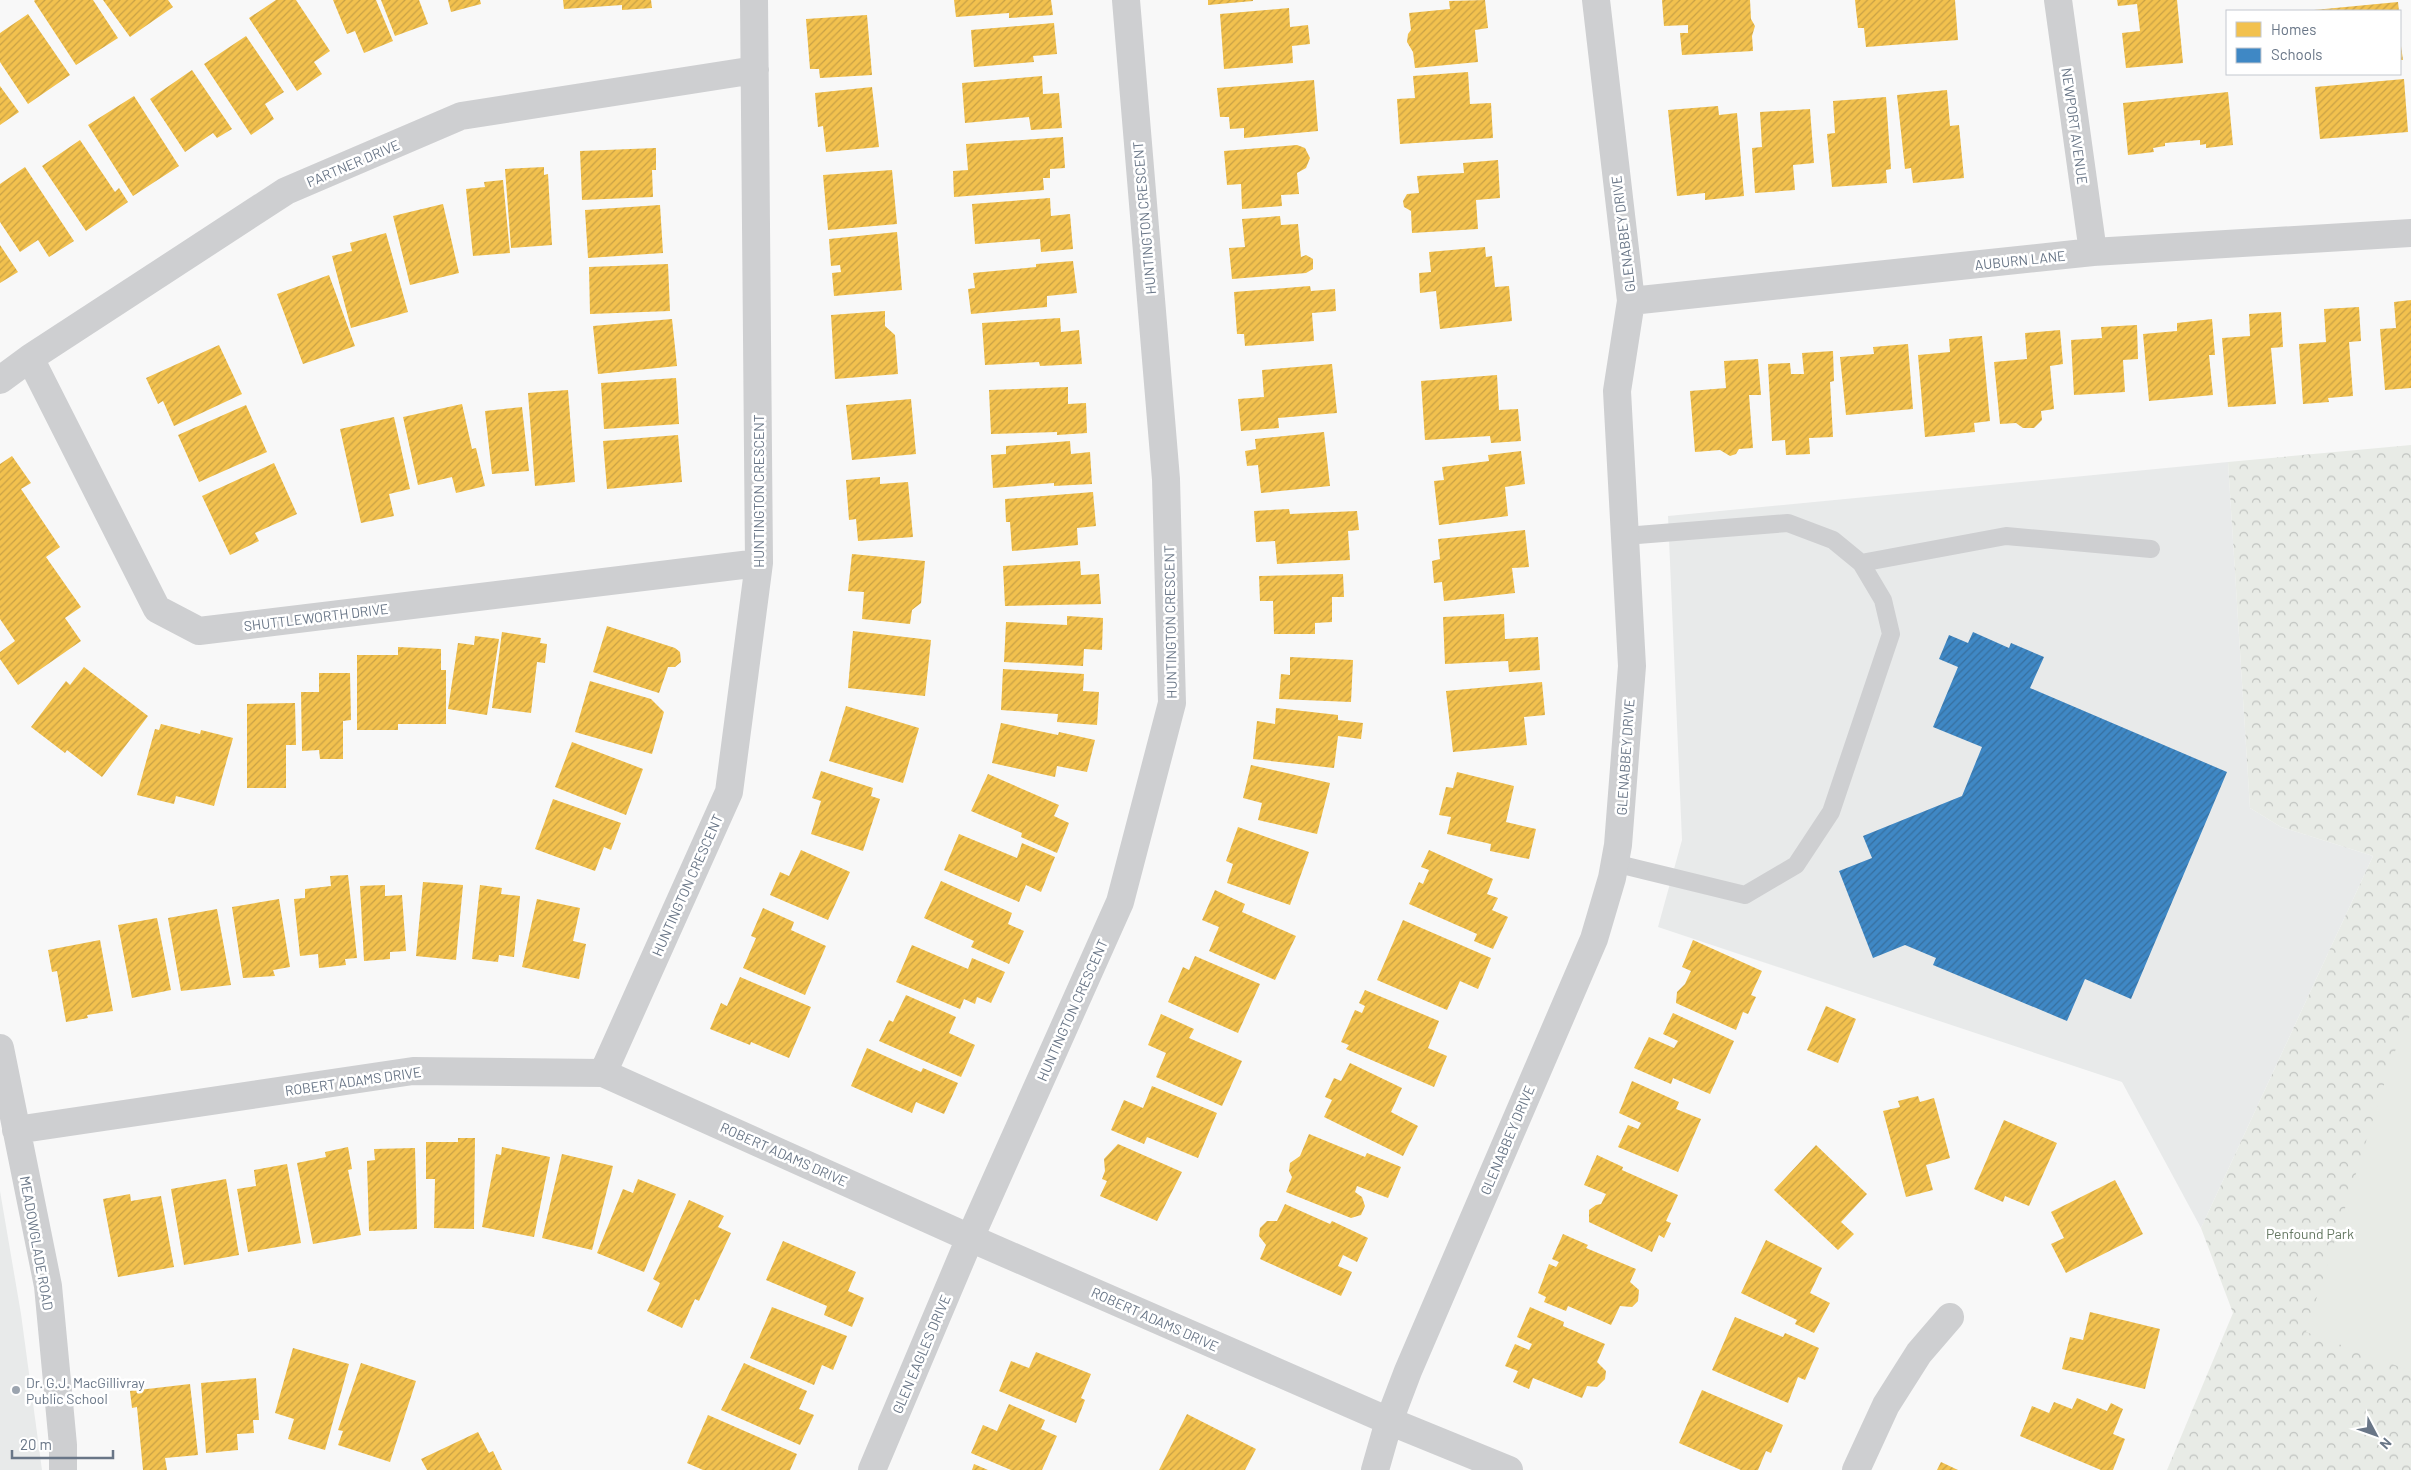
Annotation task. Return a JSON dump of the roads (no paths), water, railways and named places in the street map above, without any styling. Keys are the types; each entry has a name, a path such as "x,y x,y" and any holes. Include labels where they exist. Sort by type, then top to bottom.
{"street":[{"name":"HUNTINGTON CRESCENT","path":"603,1073 729,792 759,563 754,0"},
{"name":"HUNTINGTON CRESCENT","path":"970,1238 1120,902 1172,704 1166,479 1126,0"},
{"name":"GLENABBEY DRIVE","path":"1374,1470 1389,1421 1434,1307 1594,939 1612,878 1618,845 1632,666 1617,391 1631,301 1596,0"},
{"name":"NEWPORT AVENUE","path":"2058,0 2094,252"},
{"name":"PARTNER DRIVE","path":"0,380 30,358 286,192 462,116 755,70"},
{"name":"AUBURN LANE","path":"1631,301 2094,252 2411,233"},
{"name":"SHUTTLEWORTH DRIVE","path":"30,358 157,609 199,631 759,563"},
{"name":"MEADOWGLADE ROAD","path":"0,1048 48,1286 63,1445 63,1470"},
{"name":"ROBERT ADAMS DRIVE","path":"16,1130 413,1071 603,1073 970,1238 1389,1421 1509,1470"},
{"name":"GLEN EAGLES DRIVE","path":"872,1470 970,1238"},
{"path":"1856,1470 1886,1405 1919,1353 1950,1317"}],"lane":[{"path":"1614,863 1745,895 1796,866 1831,812 1891,634 1883,600 1862,563 1833,540 1788,523 1625,536"},
{"path":"1862,563 2006,536 2151,549"}],"place":[{"name":"Dr. G.J. MacGillivray Public School","path":"16,1390"}],"park label":[{"name":"Penfound Park","path":"2310,1233"}]}
